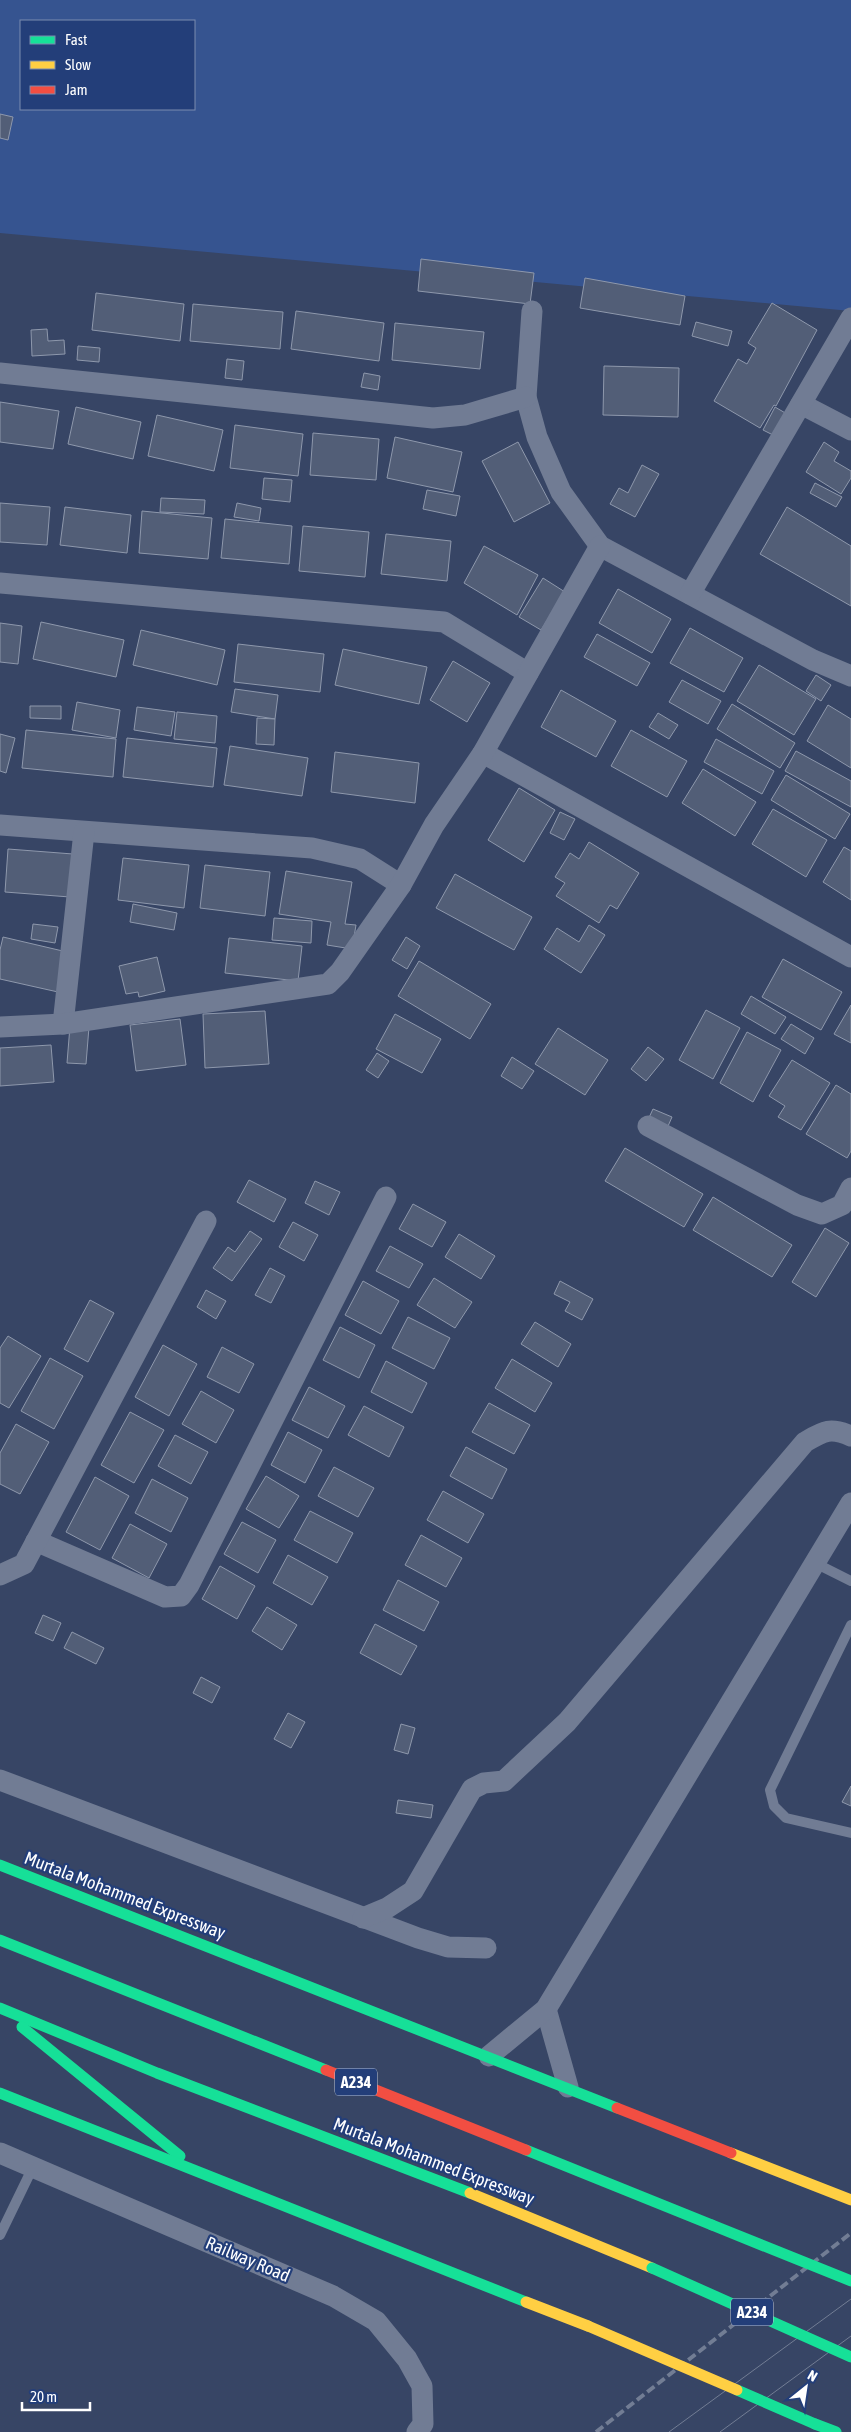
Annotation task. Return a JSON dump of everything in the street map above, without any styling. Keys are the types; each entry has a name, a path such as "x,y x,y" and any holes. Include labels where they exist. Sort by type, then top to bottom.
{"highway":[{"name":"Murtala Mohammed Expressway","path":"0,1865 490,2056 851,2200"},
{"name":"A234","path":"0,1940 851,2281"},
{"name":"Murtala Mohammed Expressway","path":"0,2008 157,2074 438,2180 652,2268 851,2357"},
{"path":"0,2008 201,2173"},
{"path":"0,2093 588,2326 836,2432"}],"street":[{"path":"532,311 526,398 537,436 561,492 600,546 813,660 851,676"},
{"path":"690,594 851,318"},
{"path":"0,373 434,418 465,415 526,398"},
{"path":"801,404 851,430"},
{"path":"0,1027 63,1024 328,984 340,972 401,886 434,825 483,752 600,546"},
{"path":"0,583 444,622 528,673"},
{"path":"483,752 851,957"},
{"path":"0,825 312,848 360,859 401,886"},
{"path":"63,1024 84,832"},
{"path":"648,1126 797,1205 822,1214 842,1205 851,1188"},
{"path":"36,1541 165,1597 181,1596 193,1576 386,1197"},
{"path":"0,1574 24,1564 206,1222"},
{"path":"363,1918 387,1908 413,1891 472,1789 484,1783 504,1781 567,1722 805,1442 824,1432 836,1430 851,1436"},
{"path":"490,2056 546,2009 851,1503"},
{"path":"0,1780 418,1938 448,1946 486,1948"},
{"path":"546,2009 568,2087"},
{"name":"Railway Road","path":"0,2153 333,2296 376,2321 407,2359 422,2386 423,2424 417,2432"}],"lane":[{"path":"815,1563 851,1581"},
{"path":"851,1625 770,1790 774,1806 786,1818 851,1833"},
{"path":"0,2235 33,2167"}],"shaded area":[{"path":"0,0 851,0 851,311 0,233"}],"building":[{"path":"0,114 13,117 8,140 0,138"},
{"path":"421,259 534,273 530,304 418,291"},
{"path":"585,278 685,296 680,325 580,308"},
{"path":"96,293 184,304 180,341 92,330"},
{"path":"772,303 817,330 776,406 774,405 760,428 714,401 738,359 747,364 756,348 748,343"},
{"path":"193,304 283,312 280,349 190,341"},
{"path":"296,311 384,323 379,361 291,349"},
{"path":"696,322 732,331 728,346 692,336"},
{"path":"395,323 484,332 480,369 392,360"},
{"path":"47,329 48,341 64,340 65,354 32,356 31,330"},
{"path":"78,346 100,348 99,362 77,360"},
{"path":"227,359 244,361 242,380 225,378"},
{"path":"604,366 679,368 678,417 603,415"},
{"path":"364,373 380,376 378,390 361,387"},
{"path":"0,402 59,411 53,449 0,442"},
{"path":"76,407 141,422 133,459 68,444"},
{"path":"775,407 787,414 775,436 763,430"},
{"path":"157,415 223,430 214,471 148,456"},
{"path":"235,425 303,434 298,476 230,468"},
{"path":"313,433 379,439 376,480 310,475"},
{"path":"395,437 462,452 453,492 387,478"},
{"path":"518,442 550,503 514,522 482,461"},
{"path":"824,442 839,452 834,461 851,471 851,478 841,494 806,472"},
{"path":"642,465 659,474 635,517 610,504 619,488 628,493"},
{"path":"264,478 292,480 290,502 262,499"},
{"path":"815,483 842,497 836,507 810,493"},
{"path":"427,490 460,496 456,516 423,509"},
{"path":"161,498 205,500 204,514 160,512"},
{"path":"0,503 50,507 47,545 0,542"},
{"path":"237,503 261,508 259,521 234,517"},
{"path":"65,507 131,515 127,553 60,545"},
{"path":"787,507 851,546 851,606 760,554"},
{"path":"142,511 212,518 208,559 139,553"},
{"path":"225,519 292,526 289,564 221,558"},
{"path":"303,526 369,532 365,577 299,571"},
{"path":"386,534 451,541 447,581 381,574"},
{"path":"484,546 538,575 517,615 464,583"},
{"path":"543,578 565,592 541,630 519,617"},
{"path":"618,589 671,619 652,653 599,623"},
{"path":"41,622 124,640 116,677 33,659"},
{"path":"0,623 22,626 18,664 0,662"},
{"path":"690,628 743,658 724,692 670,663"},
{"path":"141,630 225,650 217,685 133,665"},
{"path":"597,634 650,663 637,686 584,657"},
{"path":"238,644 324,654 320,692 234,682"},
{"path":"343,649 427,667 419,704 335,685"},
{"path":"453,661 490,683 467,722 430,700"},
{"path":"759,665 816,699 794,735 737,701"},
{"path":"816,675 831,685 821,701 806,691"},
{"path":"682,680 721,701 708,724 669,702"},
{"path":"235,689 278,695 275,719 231,712"},
{"path":"561,690 616,721 596,757 541,727"},
{"path":"77,702 120,710 116,738 72,730"},
{"path":"732,704 795,743 780,768 717,729"},
{"path":"828,705 851,719 851,768 807,741"},
{"path":"30,706 61,706 61,719 30,718"},
{"path":"137,707 175,712 171,736 134,730"},
{"path":"177,712 217,716 215,743 174,739"},
{"path":"658,713 678,725 669,739 649,727"},
{"path":"257,718 275,719 274,745 256,744"},
{"path":"26,730 116,739 113,777 22,768"},
{"path":"631,730 687,761 667,797 611,766"},
{"path":"0,734 15,738 6,773 0,771"},
{"path":"127,738 217,748 213,787 123,777"},
{"path":"716,739 774,771 762,794 704,762"},
{"path":"230,746 308,758 302,796 224,785"},
{"path":"796,751 851,781 851,807 785,771"},
{"path":"335,752 419,763 415,803 331,792"},
{"path":"703,769 756,802 735,836 682,803"},
{"path":"786,775 850,814 835,839 771,800"},
{"path":"519,788 555,810 524,862 488,840"},
{"path":"773,809 827,840 806,877 752,844"},
{"path":"560,812 575,819 564,840 550,833"},
{"path":"589,842 639,873 617,909 610,905 599,923 556,896 565,883 555,877 570,853 579,859"},
{"path":"844,847 851,851 851,900 823,882"},
{"path":"8,849 73,854 70,897 5,892"},
{"path":"123,858 189,865 184,908 118,900"},
{"path":"205,865 270,872 265,916 200,908"},
{"path":"286,871 352,882 345,924 356,925 352,949 327,945 331,922 279,914"},
{"path":"455,874 532,917 514,950 436,908"},
{"path":"133,904 177,913 174,930 130,922"},
{"path":"274,918 312,921 311,943 272,940"},
{"path":"33,924 58,927 55,943 31,939"},
{"path":"589,925 605,935 581,973 544,949 557,928 579,942"},
{"path":"3,937 67,952 58,992 0,979 0,950"},
{"path":"406,937 420,946 407,969 392,960"},
{"path":"229,938 302,946 298,981 225,973"},
{"path":"157,957 165,991 139,997 138,992 126,994 119,966"},
{"path":"783,959 842,992 821,1030 762,997"},
{"path":"419,961 491,1004 470,1039 398,996"},
{"path":"751,996 786,1017 775,1034 741,1014"},
{"path":"851,1005 851,1043 834,1034"},
{"path":"706,1010 740,1028 713,1079 679,1060"},
{"path":"265,1011 269,1064 205,1068 203,1014"},
{"path":"395,1014 441,1039 422,1073 376,1049"},
{"path":"180,1019 186,1065 136,1071 130,1025"},
{"path":"791,1024 814,1038 805,1054 781,1039"},
{"path":"70,1026 89,1027 86,1064 67,1063"},
{"path":"558,1028 608,1060 585,1095 535,1064"},
{"path":"747,1032 781,1050 753,1102 720,1083"},
{"path":"51,1045 54,1082 0,1086 0,1048"},
{"path":"648,1047 664,1059 646,1081 631,1069"},
{"path":"377,1053 389,1061 378,1078 366,1070"},
{"path":"512,1057 534,1071 522,1089 501,1076"},
{"path":"792,1060 830,1083 801,1130 778,1117 785,1106 769,1096"},
{"path":"836,1085 851,1094 851,1151 847,1158 806,1134"},
{"path":"653,1109 672,1117 665,1133 646,1124"},
{"path":"625,1148 703,1194 684,1227 605,1181"},
{"path":"249,1180 286,1199 274,1222 237,1202"},
{"path":"315,1181 340,1192 329,1215 305,1203"},
{"path":"713,1197 792,1245 772,1277 693,1230"},
{"path":"413,1204 446,1222 432,1247 399,1229"},
{"path":"293,1222 318,1235 304,1261 279,1247"},
{"path":"825,1228 849,1243 816,1297 792,1282"},
{"path":"250,1231 262,1239 232,1281 213,1268 228,1247 235,1252"},
{"path":"459,1234 495,1256 481,1279 445,1257"},
{"path":"390,1246 423,1264 409,1288 376,1271"},
{"path":"270,1268 285,1276 271,1303 255,1295"},
{"path":"434,1278 472,1302 455,1328 417,1305"},
{"path":"363,1281 399,1301 381,1334 345,1315"},
{"path":"560,1281 593,1299 582,1320 565,1311 570,1302 554,1294"},
{"path":"206,1290 226,1301 216,1319 197,1307"},
{"path":"90,1300 114,1313 88,1362 64,1349"},
{"path":"408,1317 450,1338 434,1369 392,1348"},
{"path":"535,1322 571,1344 558,1367 521,1344"},
{"path":"340,1327 375,1345 359,1378 323,1360"},
{"path":"8,1336 41,1356 9,1408 0,1403 0,1348"},
{"path":"163,1345 197,1364 169,1416 135,1397"},
{"path":"222,1347 254,1364 239,1393 207,1377"},
{"path":"50,1358 83,1376 54,1429 21,1411"},
{"path":"512,1359 552,1383 535,1412 495,1388"},
{"path":"386,1361 427,1383 412,1413 371,1392"},
{"path":"309,1387 345,1406 328,1438 292,1420"},
{"path":"201,1391 234,1410 216,1443 182,1424"},
{"path":"489,1403 530,1425 514,1454 472,1432"},
{"path":"364,1406 404,1427 389,1457 348,1435"},
{"path":"130,1412 164,1430 134,1483 101,1465"},
{"path":"16,1424 49,1442 20,1494 0,1484 0,1453"},
{"path":"288,1432 322,1450 305,1483 271,1465"},
{"path":"175,1435 208,1452 191,1484 158,1466"},
{"path":"466,1447 507,1469 492,1499 450,1476"},
{"path":"334,1467 374,1488 358,1517 318,1496"},
{"path":"266,1476 299,1496 279,1528 246,1509"},
{"path":"95,1477 129,1496 100,1550 66,1532"},
{"path":"152,1479 188,1498 171,1532 135,1513"},
{"path":"443,1491 484,1514 468,1543 427,1520"},
{"path":"310,1511 353,1533 337,1563 294,1540"},
{"path":"242,1522 276,1540 258,1573 224,1554"},
{"path":"130,1524 167,1544 149,1578 112,1558"},
{"path":"421,1535 462,1558 446,1587 405,1565"},
{"path":"288,1555 328,1577 312,1605 273,1583"},
{"path":"220,1566 255,1586 237,1619 202,1599"},
{"path":"398,1580 439,1602 424,1631 383,1610"},
{"path":"267,1607 297,1625 282,1650 252,1631"},
{"path":"43,1615 61,1623 53,1641 35,1633"},
{"path":"375,1624 417,1646 401,1675 360,1653"},
{"path":"72,1632 104,1648 96,1664 64,1648"},
{"path":"201,1677 220,1687 212,1703 193,1693"},
{"path":"288,1713 305,1722 291,1748 274,1739"},
{"path":"401,1724 415,1728 408,1754 394,1750"},
{"path":"851,1786 851,1806 842,1802"},
{"path":"398,1800 433,1805 431,1818 396,1813"}],"tram line":[{"path":"669,2432 851,2299"},
{"path":"720,2432 851,2336"}],"railway":[{"path":"596,2432 851,2233"}],"traffic: fast":[{"path":"0,1865 617,2108"},
{"path":"0,1940 326,2070"},
{"path":"0,2008 157,2073 470,2193"},
{"path":"22,2027 180,2156"},
{"path":"0,2093 526,2302"},
{"path":"526,2150 712,2225"},
{"path":"712,2225 851,2281"},
{"path":"652,2268 851,2357"},
{"path":"737,2390 815,2424"},
{"path":"815,2424 836,2432"}],"traffic: slow":[{"path":"731,2153 851,2200"},
{"path":"470,2193 652,2268"},
{"path":"526,2302 588,2326"},
{"path":"588,2326 737,2390"}],"traffic: jam":[{"path":"326,2070 526,2150"},
{"path":"617,2108 731,2153"}]}
